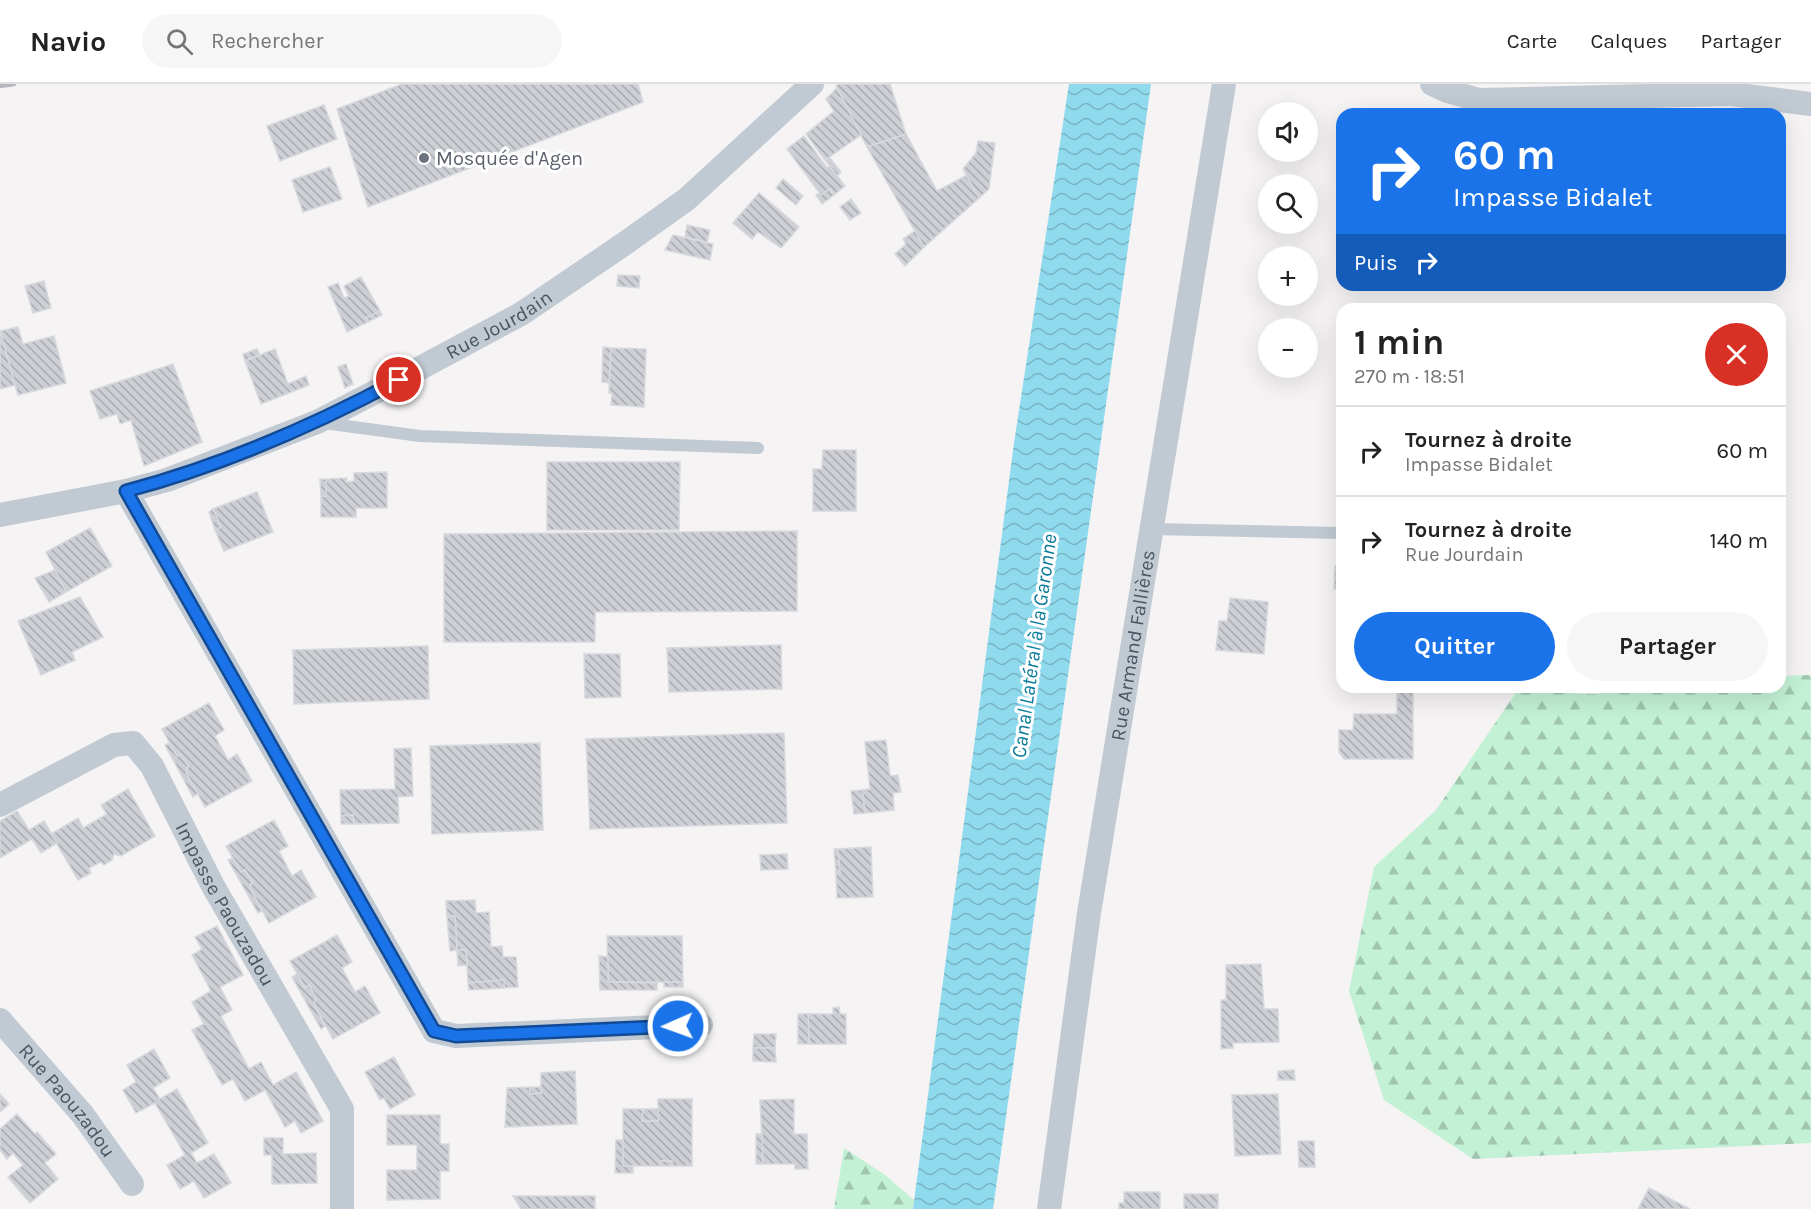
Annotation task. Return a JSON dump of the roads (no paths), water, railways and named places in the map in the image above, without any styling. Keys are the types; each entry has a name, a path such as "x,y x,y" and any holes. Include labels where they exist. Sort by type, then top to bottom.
{"street":[{"name":"Rue Jourdain","path":"0,515 126,491 167,480 317,422 521,314 687,199 812,84"},
{"name":"Rue Armand Fallières","path":"1049,1209 1089,913 1224,84"},
{"path":"1432,84 1479,100 1731,94 1811,104"},
{"path":"126,491 434,1031 456,1036 701,1025"},
{"name":"Impasse Paouzadou","path":"0,806 114,745 133,743 152,766 213,886 342,1109 342,1209"},
{"name":"Rue Paouzadou","path":"0,1020 83,1115 132,1184"}],"lane":[{"path":"317,422 420,436 758,448"},
{"path":"1151,529 1336,533"}],"water":[{"name":"Canal Latéral à la Garonne","path":"1069,84 1151,84 993,1209 913,1209 1014,443"}],"railway":[{"path":"0,86 14,84"}],"place":[{"name":"Mosquée d'Agen","path":"424,158"}]}
